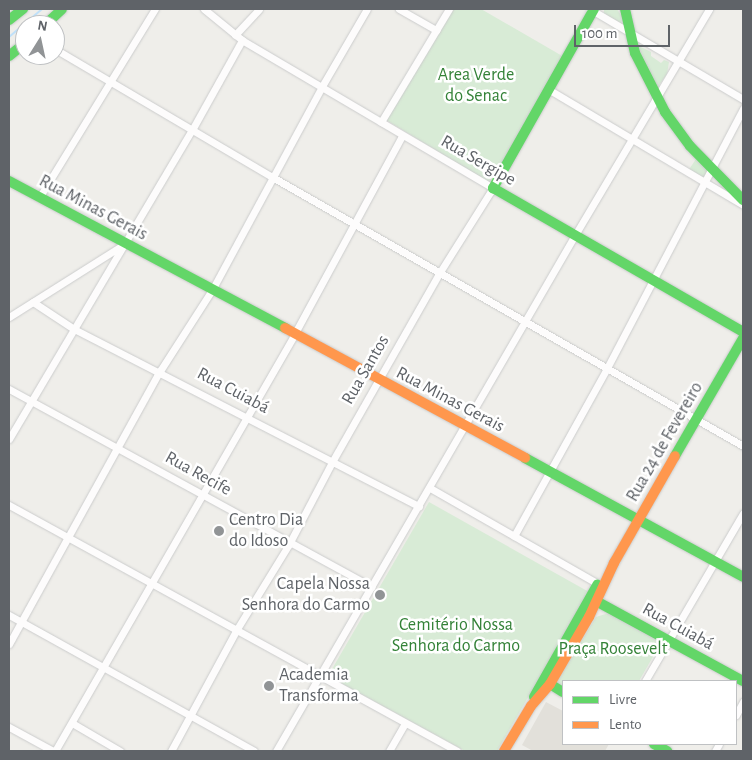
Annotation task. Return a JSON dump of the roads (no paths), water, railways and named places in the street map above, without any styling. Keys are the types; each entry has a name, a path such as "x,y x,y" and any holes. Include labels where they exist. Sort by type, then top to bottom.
{"street":[{"path":"9,20 23,9"},
{"path":"39,198 155,9"},
{"name":"Rua Sergipe","path":"204,9 242,40 321,88 743,332"},
{"path":"235,34 259,9"},
{"path":"9,644 160,371 212,290 321,88 367,9"},
{"path":"399,9 436,30"},
{"path":"381,122 449,9"},
{"path":"592,9 743,99"},
{"name":"Rua Santos","path":"171,751 192,716 237,629 290,544 332,462 440,272 493,188 592,9"},
{"path":"625,9 630,32 643,72 676,129 743,200"},
{"path":"276,751 575,235 710,9"},
{"path":"9,439 30,400 192,130 242,40"},
{"path":"65,55 274,178 743,446"},
{"path":"548,89 743,205"},
{"path":"514,536 706,184 743,110"},
{"path":"9,727 54,751 203,495 356,224 402,136"},
{"name":"Rua Minas Gerais","path":"9,181 639,519 743,577"},
{"path":"9,317 125,244"},
{"name":"Rua Cuiabá","path":"33,302 74,328 419,506"},
{"name":"Rua 24 de Fevereiro","path":"504,751 531,706 550,684 589,617 598,593 614,562 743,338"},
{"name":"Rua Recife","path":"9,389 290,544 372,587"},
{"name":"Rua Cuiabá","path":"430,488 514,536 598,593 610,608 743,681"},
{"path":"9,505 457,751"},
{"path":"646,680 743,513"},
{"name":"Rua 24 de Fevereiro","path":"531,706 535,694 563,643 598,593"},
{"path":"576,622 610,608"},
{"path":"9,615 254,751"},
{"path":"562,691 550,684 548,675 562,651 563,643"},
{"path":"737,713 743,702"},
{"path":"72,723 120,751"},
{"path":"389,751 406,723"}],"waterway":[{"path":"9,37 42,9"}],"place":[{"name":"Centro Dia do Idoso","path":"219,531"},
{"name":"Capela Nossa Senhora do Carmo","path":"380,595"},
{"name":"Academia Transforma","path":"269,686"}],"park label":[{"name":"Area Verde do Senac","path":"476,86"},
{"name":"Cemitério Nossa Senhora do Carmo","path":"456,636"},
{"name":"Praça Roosevelt","path":"613,649"}]}
